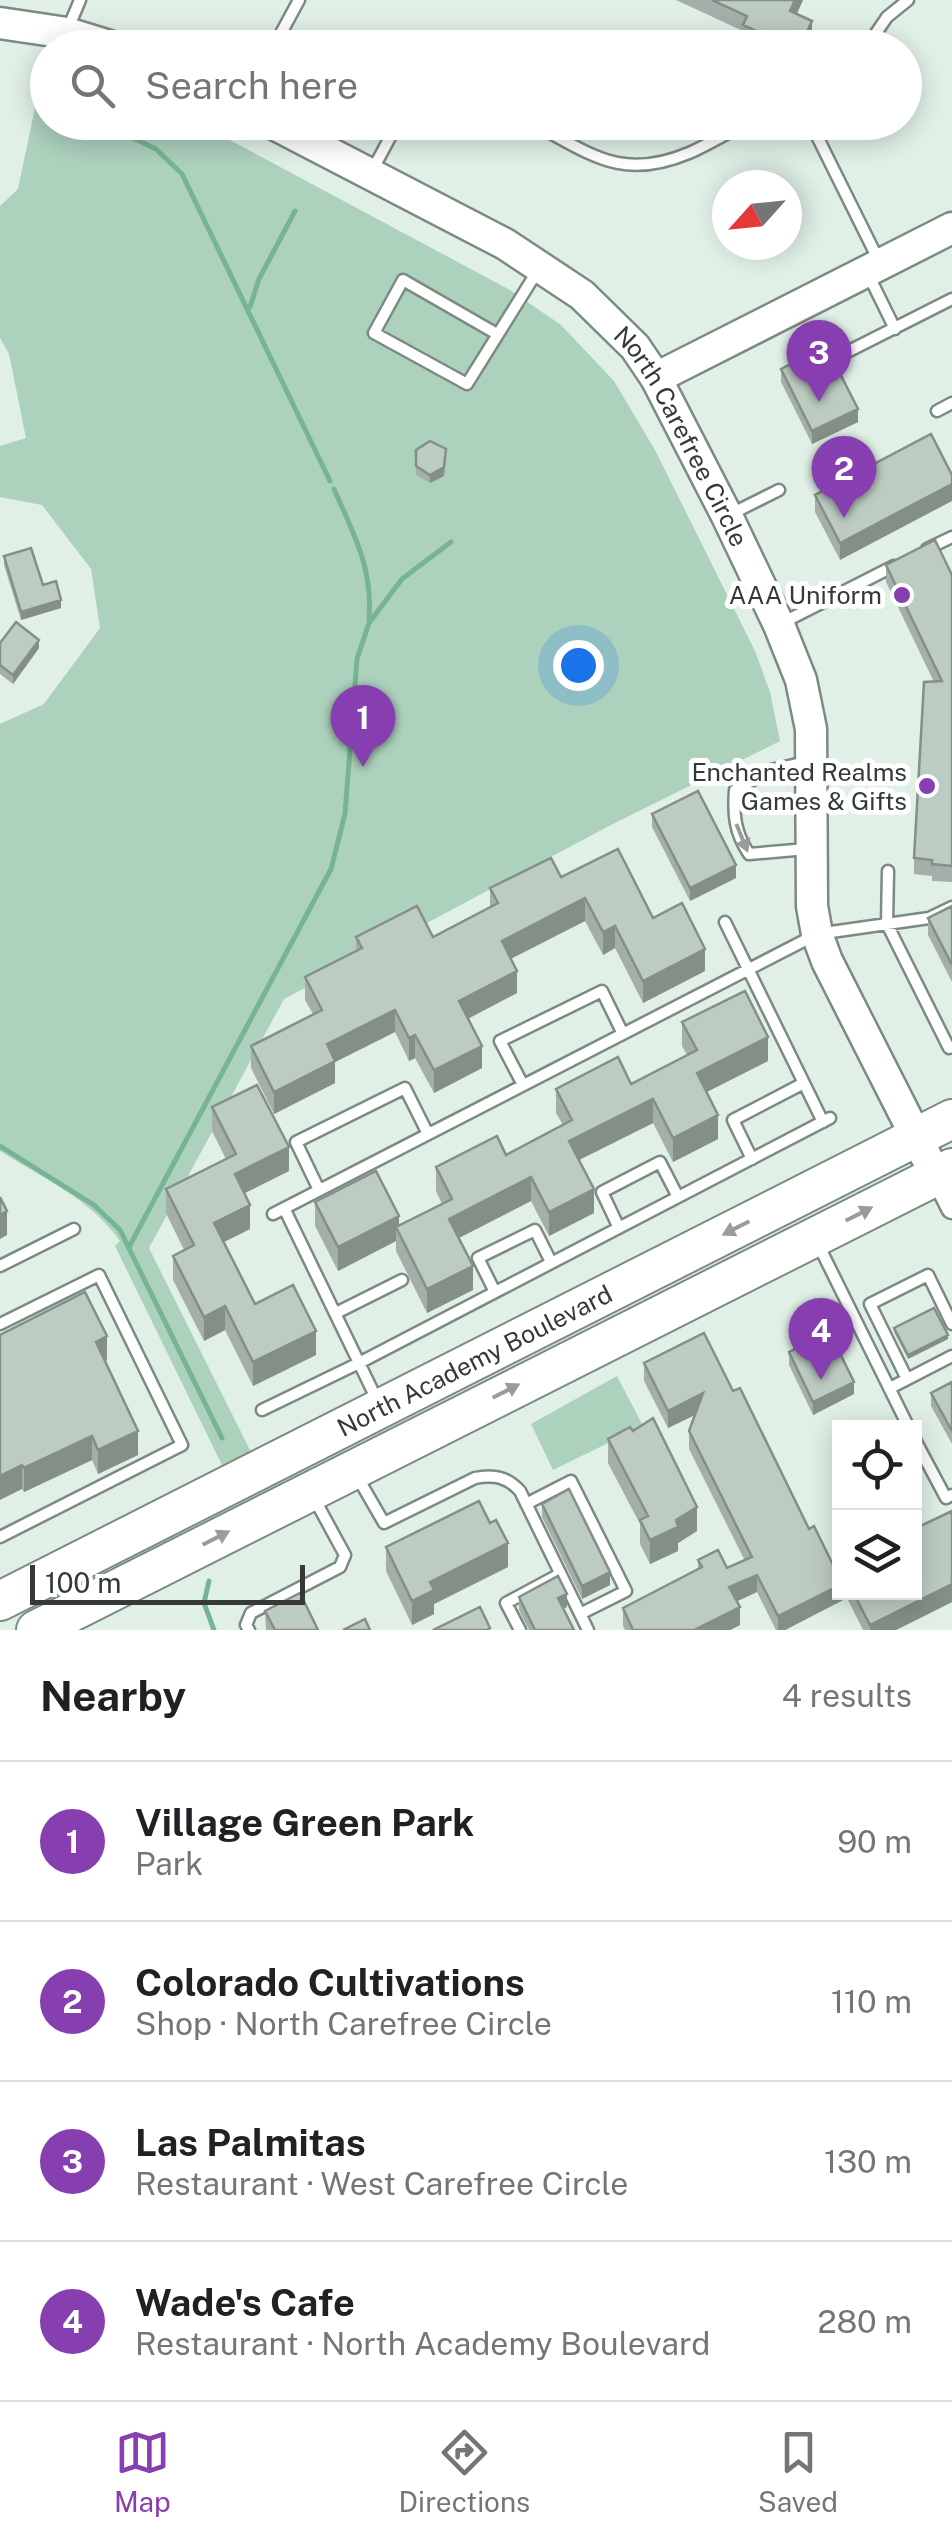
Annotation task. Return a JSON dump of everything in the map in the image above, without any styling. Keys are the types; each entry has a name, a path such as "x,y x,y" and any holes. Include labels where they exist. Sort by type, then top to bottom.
{"highway":[{"name":"North Academy Boulevard","path":"0,1601 952,1120"},
{"name":"North Academy Boulevard","path":"36,1630 815,1236 947,1184"}],"main road":[{"path":"0,22 48,30"},
{"name":"North Carefree Circle","path":"306,140 540,266 601,313 635,347 656,378 727,516 796,665 807,707 812,760 812,906 817,934 917,1137 947,1184"},
{"path":"656,378 952,228"}],"lane":[{"path":"67,30 80,0"},
{"path":"283,30 299,0"},
{"path":"878,30 886,17 908,0"},
{"path":"371,173 389,140"},
{"path":"565,140 609,163 628,167 648,166 716,140"},
{"path":"818,140 896,329"},
{"path":"497,334 403,280 374,333 467,384 540,266"},
{"path":"849,352 952,300"},
{"path":"937,411 952,403"},
{"path":"727,516 779,490"},
{"path":"919,554 952,537"},
{"path":"780,625 903,562"},
{"path":"811,849 749,854 737,837 734,809 735,790 771,770 812,760"},
{"path":"888,871 888,924 949,1048 952,1047"},
{"path":"381,1407 336,1314 279,1211 817,934 929,918 952,907"},
{"path":"262,1410 827,1120 804,1083 726,922"},
{"path":"523,1085 500,1042 602,991 623,1034"},
{"path":"752,1159 733,1120 804,1083"},
{"path":"319,1190 296,1142 405,1088 428,1134"},
{"path":"620,1228 602,1192 660,1162 678,1197"},
{"path":"0,1266 74,1229"},
{"path":"494,1292 478,1258 535,1230 552,1262"},
{"path":"815,1236 906,1420"},
{"path":"0,1324 98,1274 182,1445 0,1537"},
{"path":"852,1313 928,1276 952,1324"},
{"path":"336,1314 402,1280"},
{"path":"870,1304 907,1379"},
{"path":"890,1388 952,1356"},
{"path":"922,1453 946,1498 952,1495"},
{"path":"353,1468 384,1523 475,1478 488,1475 511,1482 526,1504 588,1630"},
{"path":"526,1504 571,1481 626,1591 580,1614"},
{"path":"249,1630 246,1625 252,1613 340,1567 345,1555 310,1490"},
{"path":"520,1630 506,1603 560,1574"}],"green space":[{"path":"30,132 30,140 230,140 510,290 561,325 614,381 655,450 755,651 770,692 780,741 609,826 284,999 149,1248 251,1452 222,1465 115,1246 120,1241 81,1201 0,1151 0,724 44,704 100,628 91,569 42,505 0,497 0,446 26,438 9,354 0,338 0,206 18,189"},
{"path":"617,1376 643,1426 553,1470 531,1424"}],"building":[{"path":"712,0 795,0 790,11 812,21 808,30 754,30 743,25 747,16"},
{"path":"826,346 858,409 812,431 781,369"},
{"path":"931,434 952,475 952,484 840,543 815,495"},
{"path":"430,441 446,449 444,467 430,475 416,466 416,450"},
{"path":"935,540 952,575 952,866 914,858 924,682 942,681 886,565"},
{"path":"31,548 43,585 56,581 61,600 21,612 4,556"},
{"path":"16,622 39,640 13,675 0,665 0,643"},
{"path":"698,791 736,865 690,888 652,814"},
{"path":"618,849 653,918 682,903 705,949 643,981 615,926 603,932 585,898 502,941 517,971 459,1001 482,1046 434,1070 415,1035 409,1038 395,1010 327,1044 335,1061 274,1092 251,1046 322,1010 305,977 362,948 356,937 417,906 433,937 498,903 490,888 551,858 561,877"},
{"path":"952,906 952,965 928,918"},
{"path":"745,991 768,1037 697,1073 718,1115 673,1138 653,1099 569,1141 594,1189 549,1212 531,1177 449,1219 473,1266 427,1289 396,1227 452,1199 436,1167 497,1136 506,1155 572,1120 556,1089 618,1057 631,1084 697,1050 682,1022"},
{"path":"257,1085 289,1147 235,1174 250,1205 214,1223 255,1304 293,1285 316,1331 253,1362 225,1306 204,1317 173,1256 194,1245 166,1189 236,1154 212,1107"},
{"path":"376,1171 399,1216 338,1247 315,1202"},
{"path":"0,1197 7,1211 0,1215"},
{"path":"85,1292 107,1336 96,1342 138,1431 98,1450 92,1436 0,1476 0,1335"},
{"path":"934,1308 948,1335 908,1355 894,1328"},
{"path":"816,1328 820,1336 829,1331 854,1382 813,1402 789,1352 797,1348 793,1339"},
{"path":"704,1333 733,1391 740,1388 809,1529 814,1526 832,1563 832,1589 778,1616 757,1575 729,1587 740,1607 694,1630 633,1630 623,1608 702,1567 698,1560 718,1550 727,1568 752,1557 689,1431 703,1393 668,1411 644,1363"},
{"path":"952,1382 952,1431 931,1393"},
{"path":"653,1418 697,1507 676,1520 678,1527 650,1540 640,1520 648,1516 608,1439 630,1427 633,1431"},
{"path":"569,1489 610,1572 582,1586 542,1504"},
{"path":"479,1501 490,1523 496,1520 508,1543 430,1582 434,1590 412,1601 386,1547"},
{"path":"952,1511 952,1584 922,1599 922,1525"},
{"path":"558,1576 567,1594 558,1598 574,1630 535,1630 519,1597"},
{"path":"300,1593 318,1630 275,1630 265,1611"},
{"path":"857,1600 920,1600 870,1625"},
{"path":"480,1607 490,1628 487,1630 433,1630"},
{"path":"365,1619 370,1630 343,1630"}],"waterway":[{"path":"137,140 156,149 182,174 330,481"},
{"path":"250,307 259,279 295,211"},
{"path":"334,489 365,568 369,619"},
{"path":"129,1247 331,869 345,814 357,659 369,623 402,579 451,542"},
{"path":"0,1146 94,1205 120,1230 222,1438"},
{"path":"209,1581 204,1603 214,1630"}],"place":[{"name":"Las Palmitas","path":"819,402"},
{"name":"Colorado Cultivations","path":"844,518"},
{"name":"AAA Uniform","path":"902,595"},
{"name":"Village Green Park","path":"363,767"},
{"name":"Enchanted Realms Games & Gifts","path":"927,786"},
{"name":"Wade's Cafe","path":"821,1380"}]}
